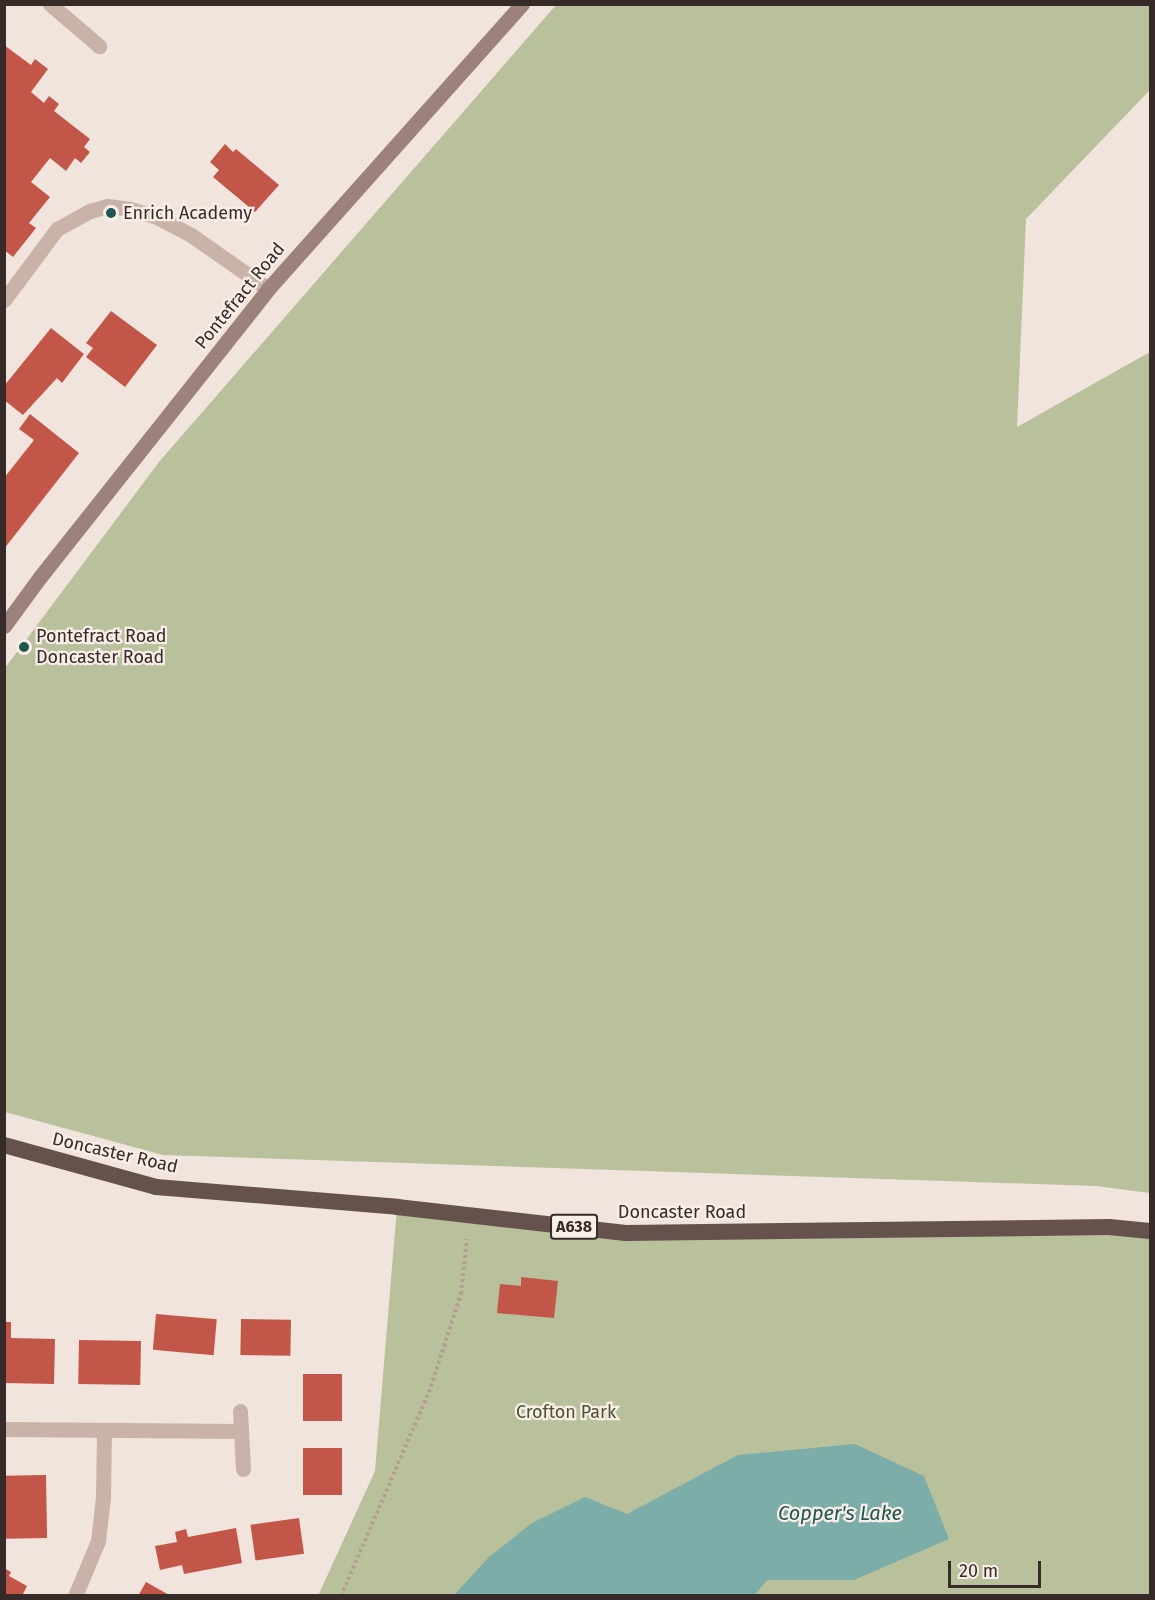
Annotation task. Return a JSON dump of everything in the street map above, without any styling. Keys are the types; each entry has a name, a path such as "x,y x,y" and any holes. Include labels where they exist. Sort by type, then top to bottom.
{"highway":[{"name":"Doncaster Road","path":"4,1146 156,1187 470,1215 626,1233 1109,1227 1150,1231"}],"main road":[{"name":"Pontefract Road","path":"4,626 40,577 268,290 522,4"}],"street":[{"path":"50,4 99,46"},
{"path":"4,300 57,229 90,211 107,206 155,216 191,235 268,290"},
{"path":"240,1411 243,1469"},
{"path":"4,1429 241,1431"},
{"path":"75,1596 98,1540 103,1497 104,1430"}],"path":[{"path":"341,1596 429,1392 461,1294 470,1215"}],"green space":[{"path":"556,5 1150,5 1150,90 1026,219 1017,427 1150,352 1150,1193 1096,1186 163,1155 5,1112 5,668 159,462"},
{"name":"Crofton Park","path":"397,1207 626,1233 1150,1231 1150,1595 318,1596 375,1471"}],"water":[{"name":"Copper's Lake","path":"855,1444 924,1476 949,1539 854,1580 767,1580 755,1595 454,1595 489,1557 532,1523 585,1497 627,1514 738,1455"}],"building":[{"path":"4,45 31,65 35,59 48,69 31,92 44,103 49,96 59,104 54,111 90,139 84,147 90,152 81,163 75,158 66,171 50,158 31,182 50,197 29,223 36,228 13,257 4,250"},
{"path":"225,144 233,152 236,149 279,185 255,212 213,177 219,170 210,162"},
{"path":"111,311 157,345 125,387 86,357 93,348 86,343"},
{"path":"51,328 84,354 62,383 57,378 23,415 4,400 4,386"},
{"path":"30,414 79,453 4,549 4,478 34,440 19,429"},
{"path":"521,1277 558,1281 554,1318 497,1313 500,1284 521,1286"},
{"path":"156,1314 217,1319 214,1355 153,1350"},
{"path":"241,1319 291,1320 290,1356 240,1355"},
{"path":"4,1322 11,1322 11,1338 55,1339 54,1384 4,1383"},
{"path":"79,1340 141,1341 140,1385 78,1384"},
{"path":"303,1374 342,1374 342,1421 303,1421"},
{"path":"303,1448 342,1448 342,1495 303,1495"},
{"path":"46,1475 47,1538 5,1539 4,1476"},
{"path":"299,1518 304,1554 255,1560 250,1525"},
{"path":"236,1528 242,1563 184,1574 182,1565 160,1570 155,1546 177,1542 175,1532 186,1529 188,1537"},
{"path":"4,1568 11,1572 9,1576 27,1586 22,1596 4,1596"},
{"path":"146,1582 171,1596 138,1596"}],"place":[{"name":"Enrich Academy","path":"111,213"},
{"name":"Pontefract Road Doncaster Road","path":"24,647"}]}
